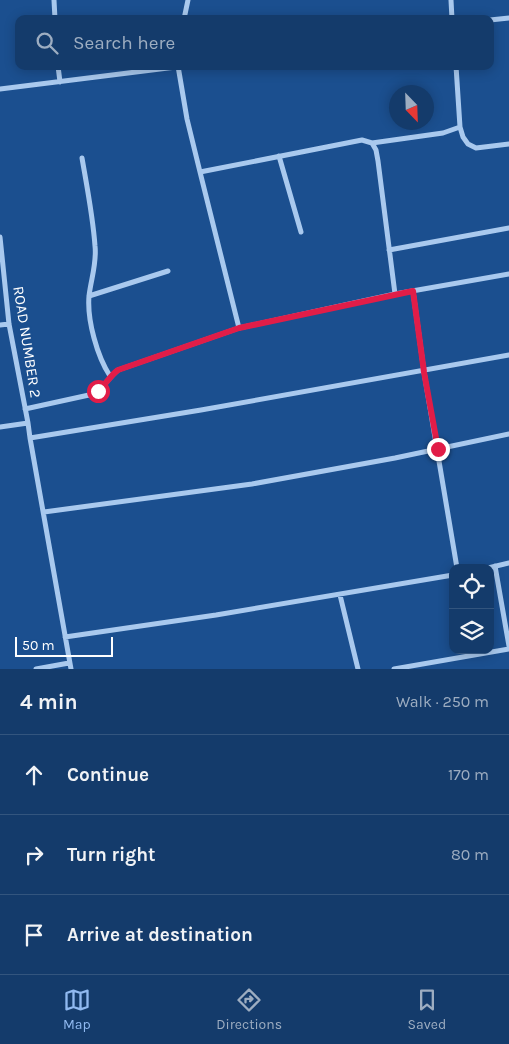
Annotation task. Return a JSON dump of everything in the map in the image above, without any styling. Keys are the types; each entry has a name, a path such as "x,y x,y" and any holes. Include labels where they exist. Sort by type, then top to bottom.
{"street":[{"path":"54,0 55,15"},
{"path":"185,15 188,0"},
{"path":"451,0 452,15"},
{"path":"494,20 509,18"},
{"path":"58,70 60,82"},
{"path":"0,89 156,70"},
{"path":"180,70 187,119 239,328"},
{"path":"456,70 460,127 463,137 468,144 476,148 509,144"},
{"path":"200,172 362,140 372,143 443,133 460,127"},
{"path":"372,143 376,150 395,294"},
{"path":"279,156 301,232"},
{"path":"82,158 95,246 89,310 99,354 103,366 110,376"},
{"path":"390,250 509,228"},
{"name":"ROAD NUMBER 2","path":"0,237 9,324 71,669"},
{"path":"89,296 168,271"},
{"path":"25,409 89,395 105,385 110,376 118,370 239,328 395,294 509,274"},
{"path":"413,291 424,370 456,564"},
{"path":"0,325 9,324"},
{"path":"30,438 201,410 509,355"},
{"path":"0,427 28,423"},
{"path":"44,512 252,484 509,434"},
{"path":"394,669 509,648 495,566 509,563"},
{"path":"65,637 216,615 449,576"},
{"path":"340,595 358,669"},
{"path":"36,669 69,662"}],"route":[{"path":"98,391 105,385 110,376 118,370 239,328 413,291 424,372 438,449"}]}
